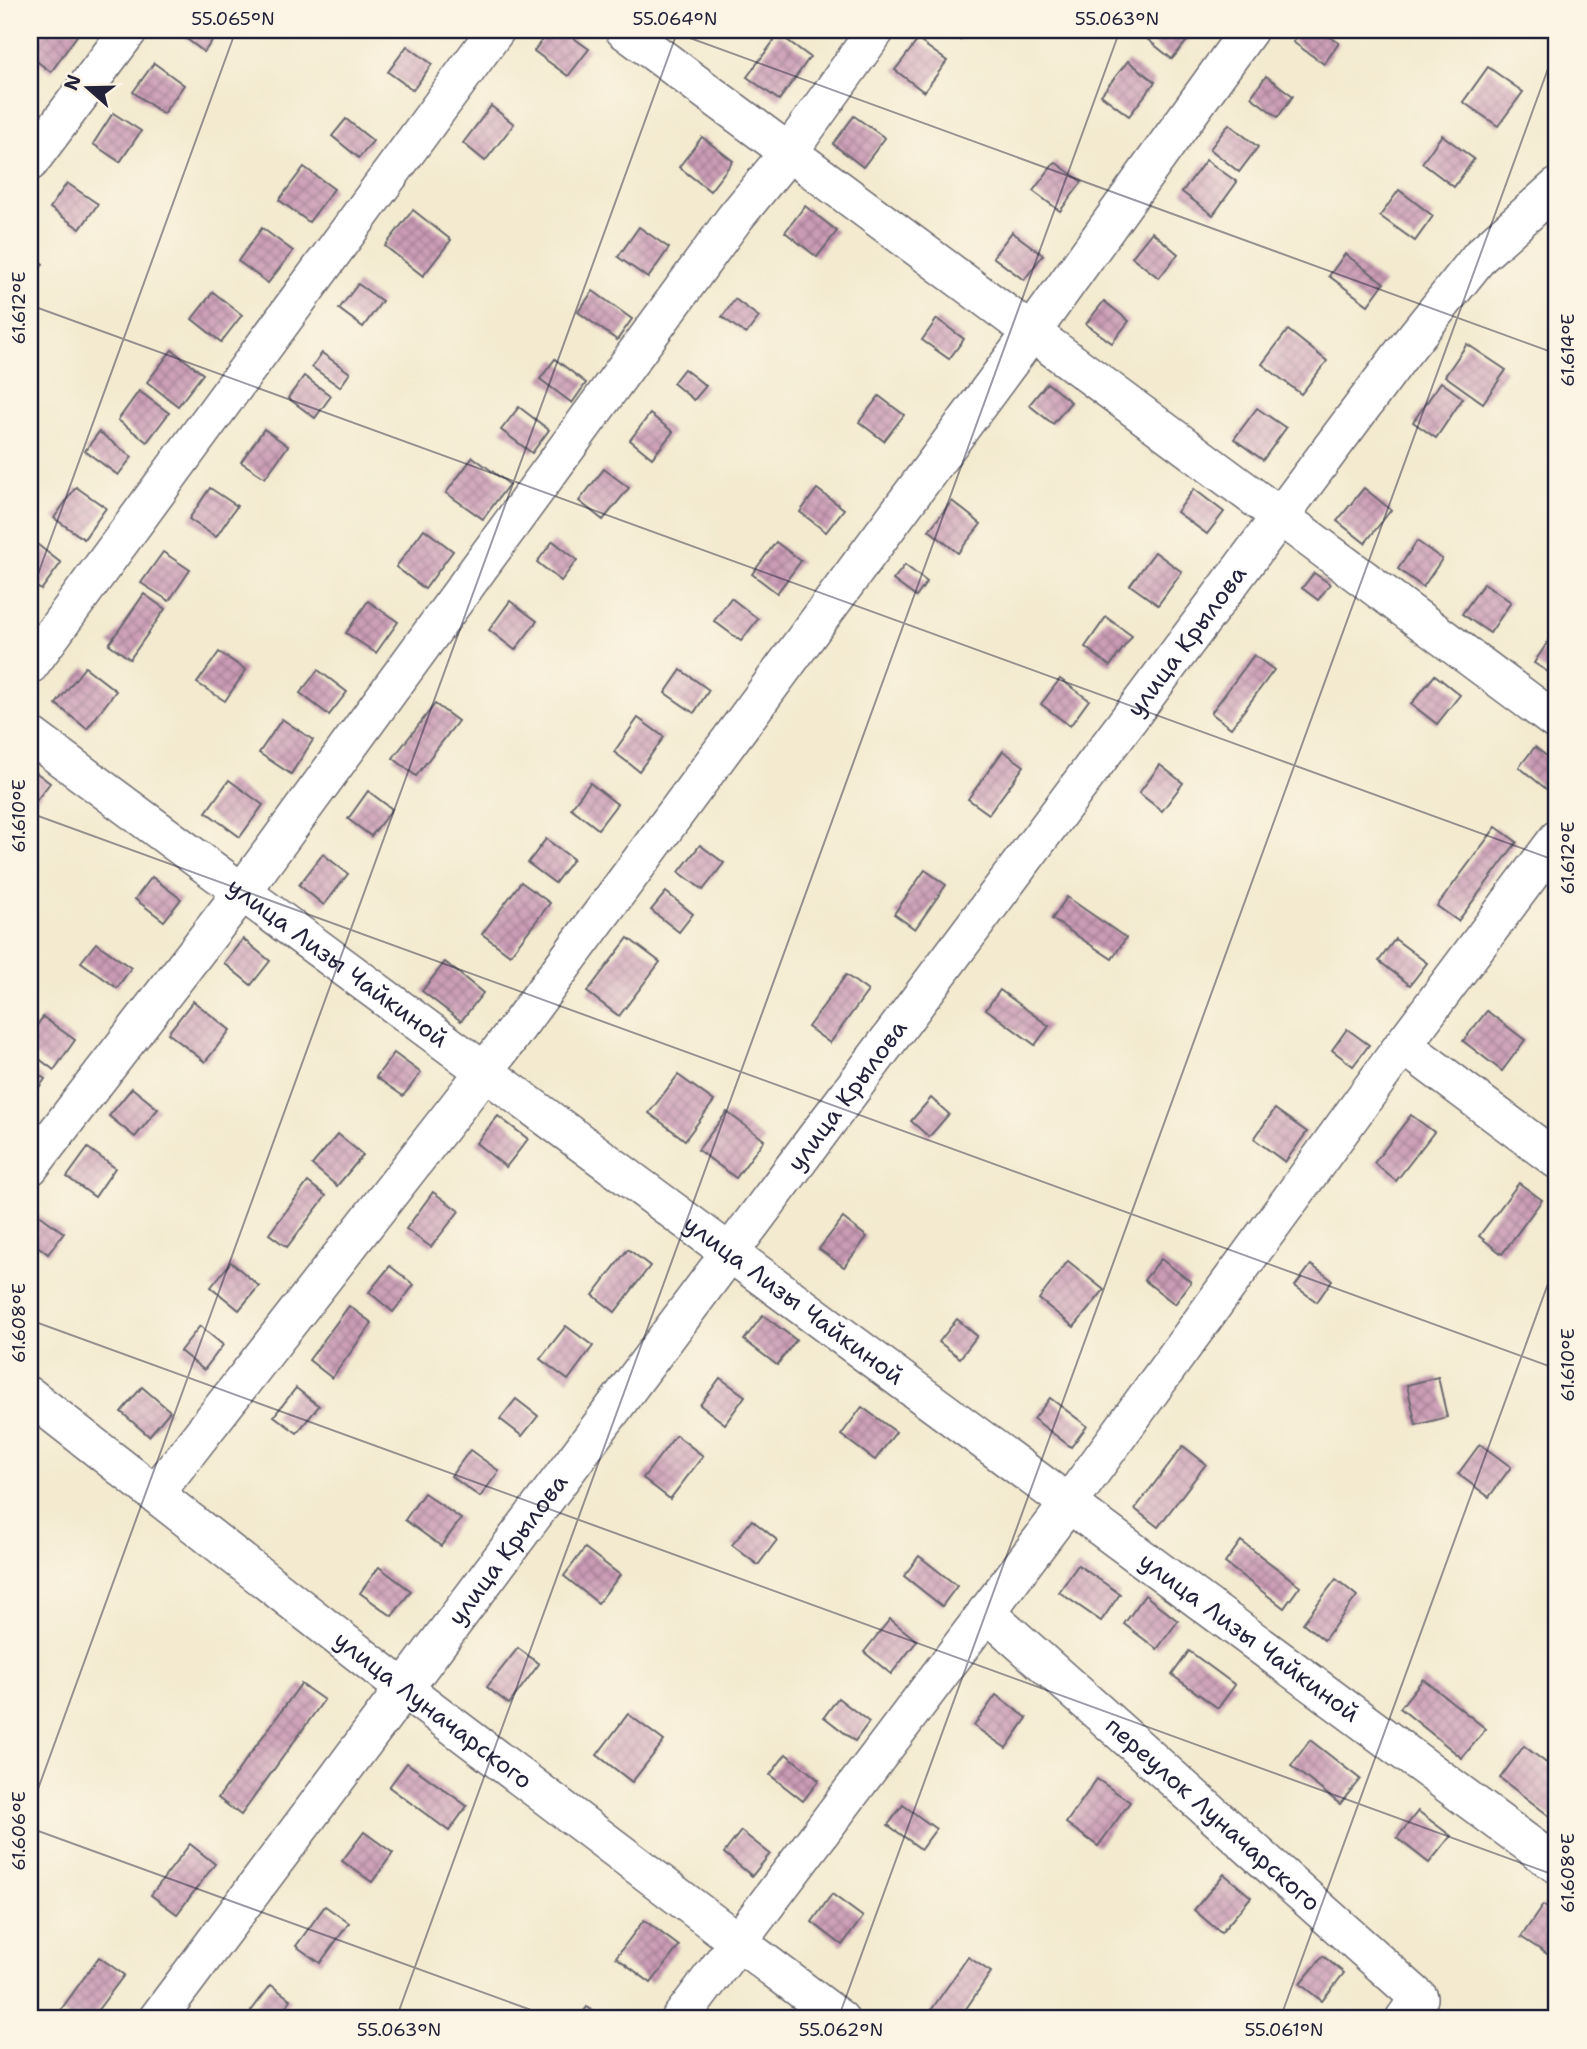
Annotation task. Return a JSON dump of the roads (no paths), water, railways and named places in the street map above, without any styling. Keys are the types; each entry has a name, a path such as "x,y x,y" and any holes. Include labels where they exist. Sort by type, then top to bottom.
{"street":[{"path":"30,162 129,30"},
{"path":"30,665 496,30"},
{"path":"624,30 1557,722"},
{"path":"30,1167 242,892 734,219 789,152 876,30"},
{"path":"155,1494 485,1071 1032,332 1249,30"},
{"name":"улица Крылова","path":"156,2019 1400,356 1480,256 1557,187"},
{"name":"улица Лизы Чайкиной","path":"30,735 1557,1865"},
{"path":"680,2019 1069,1503 1557,838"},
{"path":"1403,1045 1557,1160"},
{"name":"улица Луначарского","path":"30,1396 403,1688 840,2019"},
{"name":"переулок Луначарского","path":"986,1612 1419,1998 1404,2019"}]}
